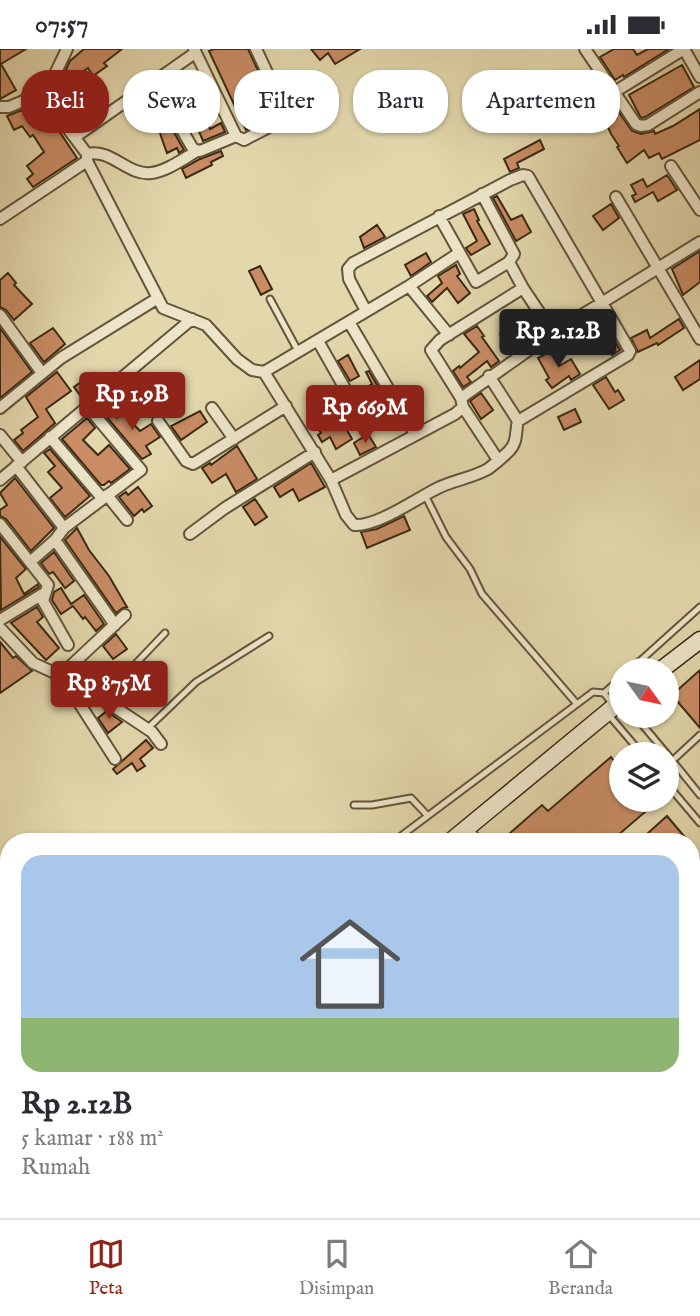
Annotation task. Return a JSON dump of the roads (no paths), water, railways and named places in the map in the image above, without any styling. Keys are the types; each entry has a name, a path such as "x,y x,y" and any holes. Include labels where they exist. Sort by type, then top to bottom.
{"street":[{"path":"57,70 67,49"},
{"path":"171,70 195,51 236,136 244,140 284,119 286,113 256,49"},
{"path":"620,89 684,49 700,77"},
{"path":"588,50 602,70"},
{"path":"620,98 636,124 641,126 648,125 700,92"},
{"path":"0,107 21,102"},
{"path":"75,137 123,105"},
{"path":"72,133 87,157 163,307 206,325 237,359 252,370 264,372 409,286 459,253"},
{"path":"184,133 197,151"},
{"path":"0,219 96,152 147,174 236,136"},
{"path":"670,166 700,210"},
{"path":"264,372 315,452 346,515 354,525 362,526 440,486 475,476 492,467 510,450 516,440 518,421 629,353 603,302 528,176 523,175 439,216 354,263 348,269 349,279 366,311"},
{"path":"439,216 476,282 509,262 514,254 482,194"},
{"path":"616,197 700,339"},
{"path":"331,480 455,414 462,402 489,376 700,242"},
{"path":"509,262 553,333"},
{"path":"409,286 449,335"},
{"path":"498,460 431,350 449,335 523,288"},
{"path":"0,408 79,346 158,298"},
{"path":"0,315 43,373"},
{"path":"0,480 192,319"},
{"path":"349,322 415,434"},
{"path":"318,341 360,417"},
{"path":"489,376 518,421"},
{"path":"30,562 55,540 64,528 141,470 87,406"},
{"path":"158,421 177,449 191,463 195,463 286,406"},
{"path":"212,408 233,439"},
{"path":"0,435 64,528"},
{"path":"50,437 127,520"},
{"path":"190,534 225,508 315,452"},
{"path":"0,524 48,585 43,601 68,645"},
{"path":"55,540 115,625"},
{"path":"0,620 46,592"},
{"path":"61,675 125,615"},
{"path":"0,628 33,663 61,675 102,699 147,729 161,744"},
{"path":"677,658 700,640"},
{"path":"74,682 76,698 115,758"},
{"path":"461,833 609,710"}],"lane":[{"path":"270,299 298,351"},
{"path":"425,495 446,537 470,569 482,594 577,704"},
{"path":"643,658 700,607"},
{"path":"102,699 165,633"},
{"path":"147,729 196,682 269,635"},
{"path":"404,833 593,692 604,693 609,689"},
{"path":"604,693 609,700"},
{"path":"645,728 657,742"},
{"path":"679,754 700,735"},
{"path":"679,770 700,795"},
{"path":"679,798 700,823"},
{"path":"354,805 411,799 427,815"},
{"path":"468,827 473,833"}]}
